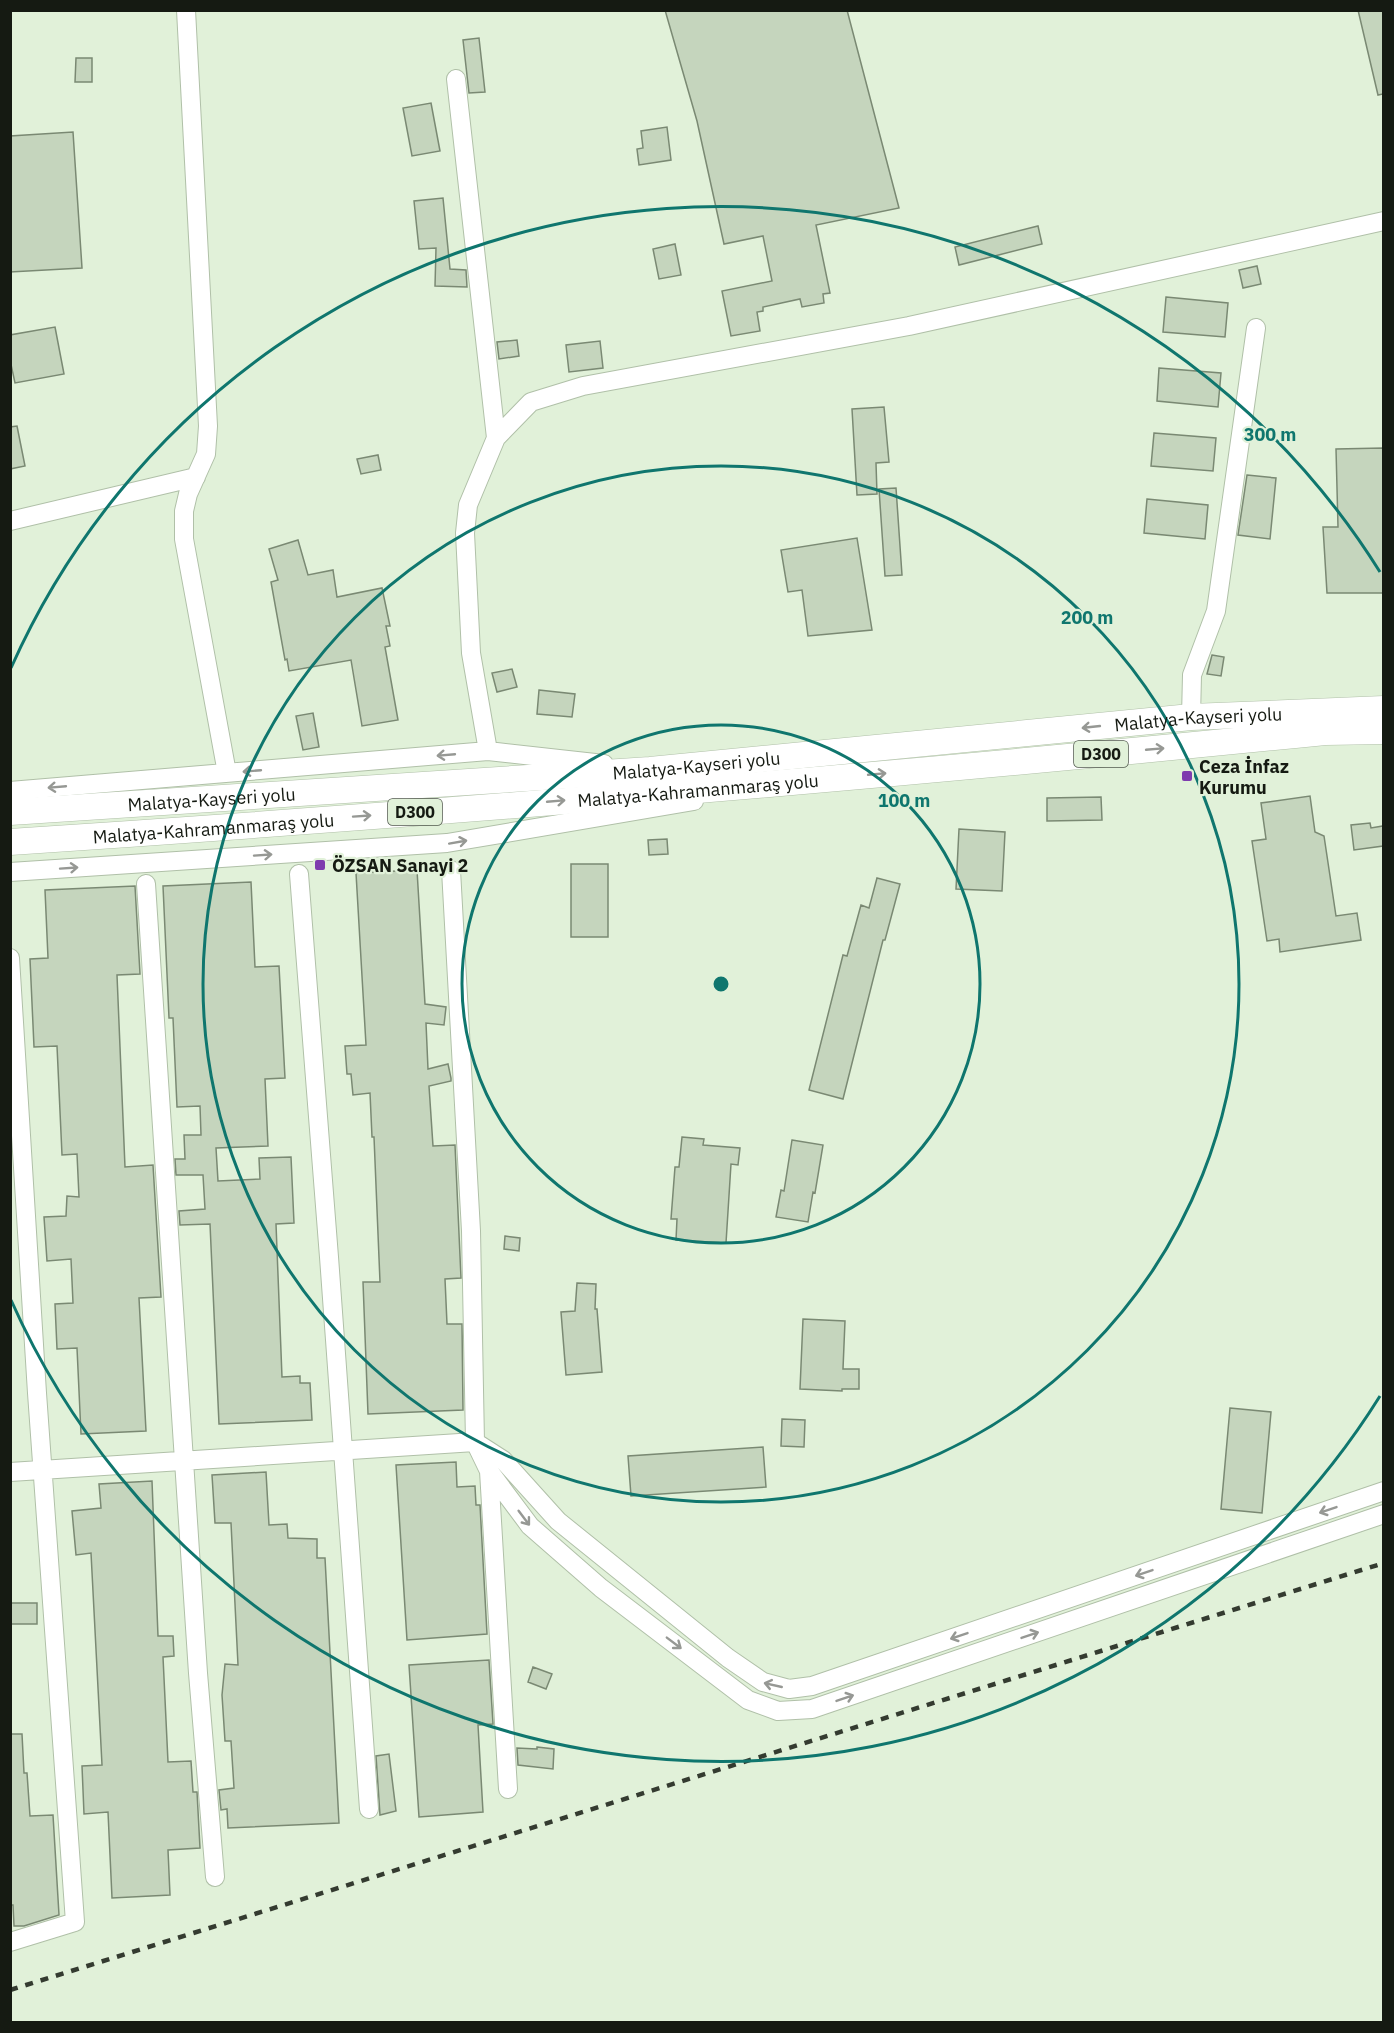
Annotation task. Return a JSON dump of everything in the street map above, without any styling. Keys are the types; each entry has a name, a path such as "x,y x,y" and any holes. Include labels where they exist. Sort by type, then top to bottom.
{"highway":[{"path":"1191,717 1383,691"},
{"name":"Malatya-Kayseri yolu","path":"10,812 650,770 1191,717 1383,709"},
{"name":"Malatya-Kahramanmaraş yolu","path":"10,842 511,805 1325,732 1383,731"},
{"path":"1325,732 1383,741"}],"street":[{"path":"186,10 208,426 206,454 186,503 184,539 227,773"},
{"path":"456,79 496,438"},
{"path":"488,751 471,653 465,533 468,506 496,438 531,402 583,386 909,326 1383,221"},
{"path":"1191,717 1192,675 1216,611 1256,328"},
{"path":"10,521 196,477"},
{"path":"10,791 488,751 650,770"},
{"path":"10,872 447,843 819,779"},
{"path":"452,870 471,1231 475,1442 489,1471 530,1526 601,1588 748,1700 778,1712 812,1709 1383,1514"},
{"path":"299,874 369,1809"},
{"path":"146,884 183,1461 215,1877"},
{"path":"10,958 75,1922 10,1942"},
{"path":"10,1472 43,1472 475,1442 503,1461 558,1521 728,1658 763,1682 789,1689 812,1686 1383,1491"},
{"path":"489,1471 508,1789"}],"building":[{"path":"665,10 847,10 899,208 816,225 830,293 823,294 824,303 802,307 800,299 763,307 763,311 757,312 760,331 731,336 722,291 772,281 763,236 724,244 697,121"},
{"path":"1358,10 1383,10 1383,94 1378,95"},
{"path":"479,38 485,92 469,93 463,40"},
{"path":"76,58 92,58 92,82 75,82"},
{"path":"431,103 440,151 412,156 403,108"},
{"path":"667,127 671,160 639,165 637,149 643,148 641,131"},
{"path":"73,132 82,268 10,272 10,136"},
{"path":"443,198 450,269 466,270 467,287 435,286 436,248 419,249 414,201"},
{"path":"1038,226 1042,244 959,265 955,247"},
{"path":"675,244 681,275 659,279 653,249"},
{"path":"1257,266 1261,284 1243,288 1239,270"},
{"path":"1166,297 1228,303 1225,337 1163,332"},
{"path":"55,327 64,374 15,383 10,360 10,335"},
{"path":"517,340 519,356 499,359 497,342"},
{"path":"600,341 603,368 569,372 566,345"},
{"path":"1159,368 1221,373 1218,407 1157,401"},
{"path":"884,407 889,462 876,463 877,494 857,495 852,409"},
{"path":"17,426 25,466 10,469 10,427"},
{"path":"1154,433 1216,438 1213,471 1151,466"},
{"path":"1383,448 1383,593 1327,593 1323,527 1338,527 1336,449"},
{"path":"378,455 381,470 361,474 357,459"},
{"path":"1247,475 1276,478 1270,539 1238,535"},
{"path":"896,488 902,575 885,576 879,489"},
{"path":"1147,499 1208,505 1205,539 1144,533"},
{"path":"857,538 872,630 808,636 802,590 788,592 781,550"},
{"path":"298,540 308,575 333,570 337,597 382,588 390,626 386,626 390,646 385,647 398,720 362,726 351,660 289,671 271,582 278,580 269,549"},
{"path":"1212,655 1224,657 1221,676 1207,674"},
{"path":"512,669 517,687 497,692 492,673"},
{"path":"539,690 575,694 572,717 537,714"},
{"path":"313,713 319,747 303,750 296,716"},
{"path":"1310,796 1315,832 1324,836 1336,916 1357,913 1361,940 1280,952 1279,939 1267,941 1252,841 1266,839 1261,803"},
{"path":"1101,797 1102,820 1047,821 1047,798"},
{"path":"1370,823 1371,828 1383,826 1383,846 1354,850 1351,825"},
{"path":"959,829 1005,832 1002,891 956,889"},
{"path":"667,839 668,854 649,855 648,840"},
{"path":"571,864 608,864 608,937 571,937"},
{"path":"417,870 425,1004 446,1007 444,1025 426,1023 428,1069 448,1064 451,1078 451,1081 429,1086 433,1146 455,1145 461,1278 445,1279 447,1324 462,1324 463,1410 368,1414 363,1282 380,1282 370,1093 353,1095 351,1074 347,1074 345,1046 366,1045 356,873"},
{"path":"877,878 900,884 885,940 883,940 843,1099 809,1090 843,955 847,956 861,905 869,908"},
{"path":"251,882 255,967 279,966 285,1078 265,1079 268,1146 216,1148 218,1181 260,1179 259,1158 291,1157 294,1223 276,1224 282,1377 300,1376 300,1383 310,1383 312,1420 219,1424 210,1224 180,1225 179,1211 205,1209 203,1175 176,1175 175,1159 185,1159 184,1135 201,1135 200,1106 177,1107 173,1018 169,1018 163,886"},
{"path":"135,886 140,974 117,975 125,1167 153,1165 161,1297 139,1298 146,1431 81,1434 77,1348 57,1349 55,1304 73,1303 71,1259 47,1261 44,1217 66,1216 67,1196 79,1197 77,1154 62,1155 57,1046 34,1047 30,959 48,958 45,890"},
{"path":"682,1137 704,1139 703,1145 740,1148 738,1165 731,1164 726,1243 676,1240 677,1219 671,1219 675,1167 679,1167"},
{"path":"792,1140 823,1145 808,1222 776,1217 781,1190 784,1191"},
{"path":"505,1236 520,1238 519,1251 504,1249"},
{"path":"577,1283 596,1284 595,1309 597,1309 602,1372 566,1375 561,1312 575,1311"},
{"path":"803,1319 845,1321 843,1369 859,1369 859,1389 842,1389 842,1391 800,1389"},
{"path":"1230,1408 1271,1412 1262,1513 1221,1509"},
{"path":"782,1419 805,1420 804,1447 781,1446"},
{"path":"763,1447 766,1487 631,1496 628,1456"},
{"path":"456,1462 457,1487 475,1486 476,1505 480,1505 487,1634 407,1640 396,1465"},
{"path":"266,1472 269,1525 287,1524 288,1538 317,1539 317,1558 325,1558 339,1823 228,1828 227,1809 221,1810 219,1790 234,1788 231,1741 225,1741 222,1695 225,1664 238,1665 231,1523 215,1523 212,1475"},
{"path":"152,1481 158,1636 173,1636 174,1656 163,1657 168,1762 191,1761 193,1792 197,1792 200,1848 168,1850 170,1895 112,1898 108,1812 84,1814 82,1766 102,1765 91,1553 76,1555 72,1511 101,1508 99,1484"},
{"path":"10,1603 37,1603 37,1624 10,1624"},
{"path":"489,1660 493,1724 478,1725 483,1812 419,1817 409,1665"},
{"path":"533,1667 552,1674 546,1689 528,1682"},
{"path":"10,1734 22,1734 30,1816 53,1815 59,1915 24,1926 14,1926 13,1905 10,1905"},
{"path":"537,1747 554,1749 553,1769 518,1765 517,1748 537,1749"},
{"path":"389,1754 396,1811 380,1815 376,1756"}],"railway":[{"path":"10,1990 1384,1563"}],"place":[{"name":"Ceza İnfaz Kurumu","path":"1187,776"},
{"name":"ÖZSAN Sanayi 2","path":"320,865"}]}
